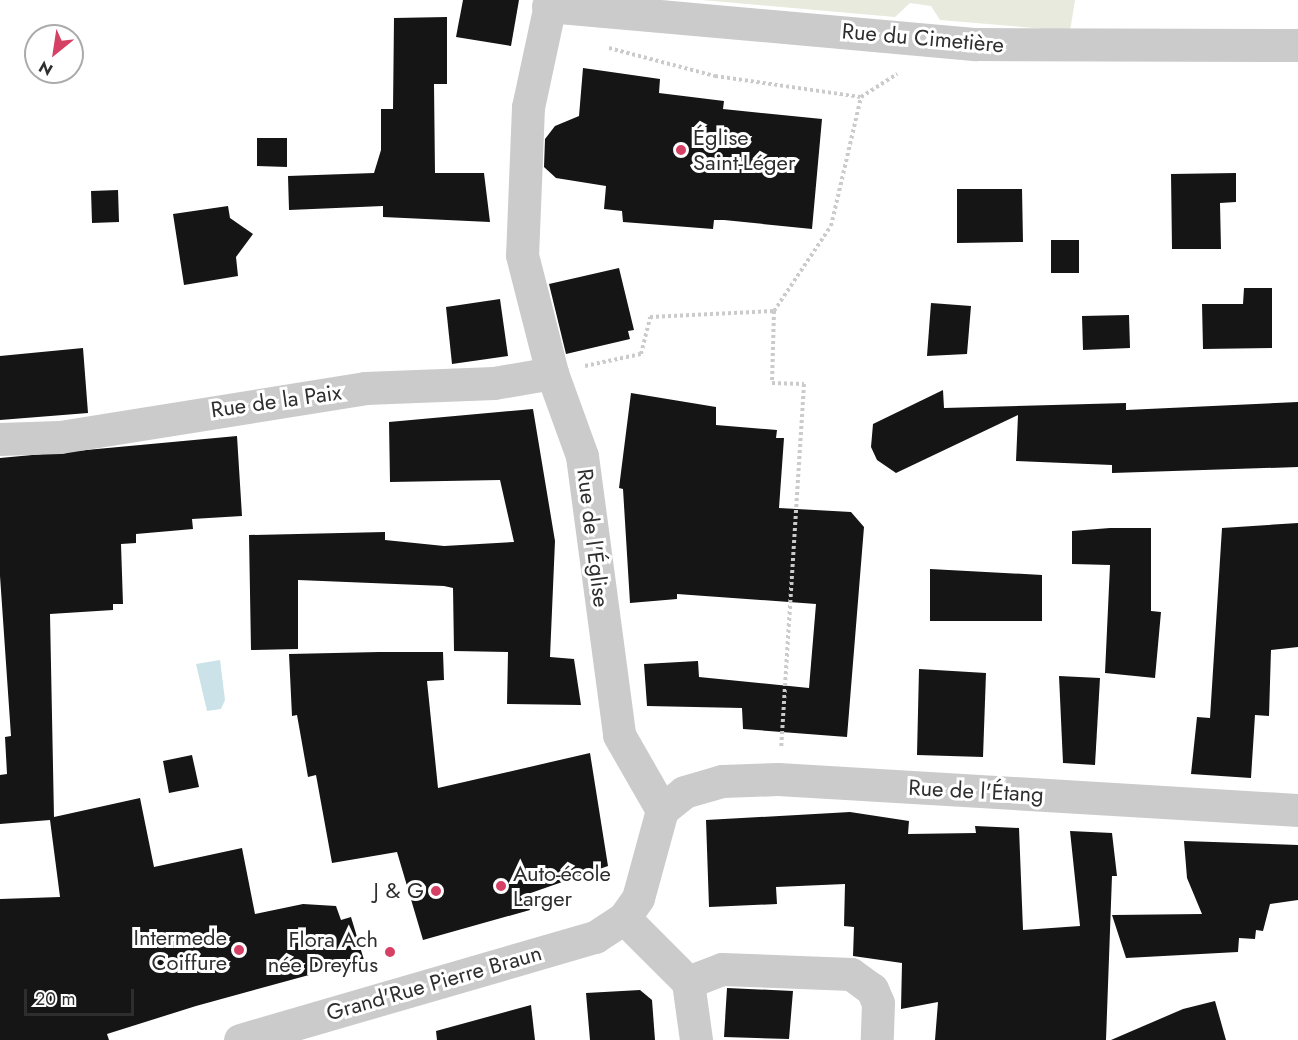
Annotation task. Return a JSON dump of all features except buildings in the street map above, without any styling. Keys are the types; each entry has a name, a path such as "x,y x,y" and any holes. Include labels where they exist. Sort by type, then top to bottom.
{"street":[{"name":"Rue du Cimetière","path":"559,5 917,38 1110,49 1298,45"},
{"name":"Rue de l'Église","path":"559,5 528,106 522,255 552,373 582,456 619,735 662,810"},
{"name":"Rue de la Paix","path":"0,439 60,436 365,388 494,383 552,373"},
{"name":"Rue de l'Étang","path":"662,810 684,792 722,781 778,779 1298,810"},
{"path":"662,810 645,878 624,918 688,982 696,1040"},
{"name":"Grand'Rue Pierre Braun","path":"240,1040 595,937 624,918"},
{"path":"688,982 722,969 851,974 872,989 878,1003 877,1040"}],"path":[{"path":"559,5 591,35 613,51 715,76 861,97 898,73 917,38"},
{"path":"778,779 804,384 772,383 774,311 831,226 861,97"},
{"path":"552,373 641,354 650,317 774,311"}],"shaded area":[{"path":"702,0 1075,0 1070,31 940,20 931,6 910,3 895,17"}],"water":[{"path":"220,660 225,700 221,709 207,711 196,664"}],"place":[{"name":"Église Saint-Léger","path":"681,150"},
{"name":"Auto-école Larger","path":"501,886"},
{"name":"J & G","path":"436,891"},
{"name":"Intermede Coiffure","path":"239,950"},
{"name":"Flora Ach née Dreyfus","path":"390,952"}]}
